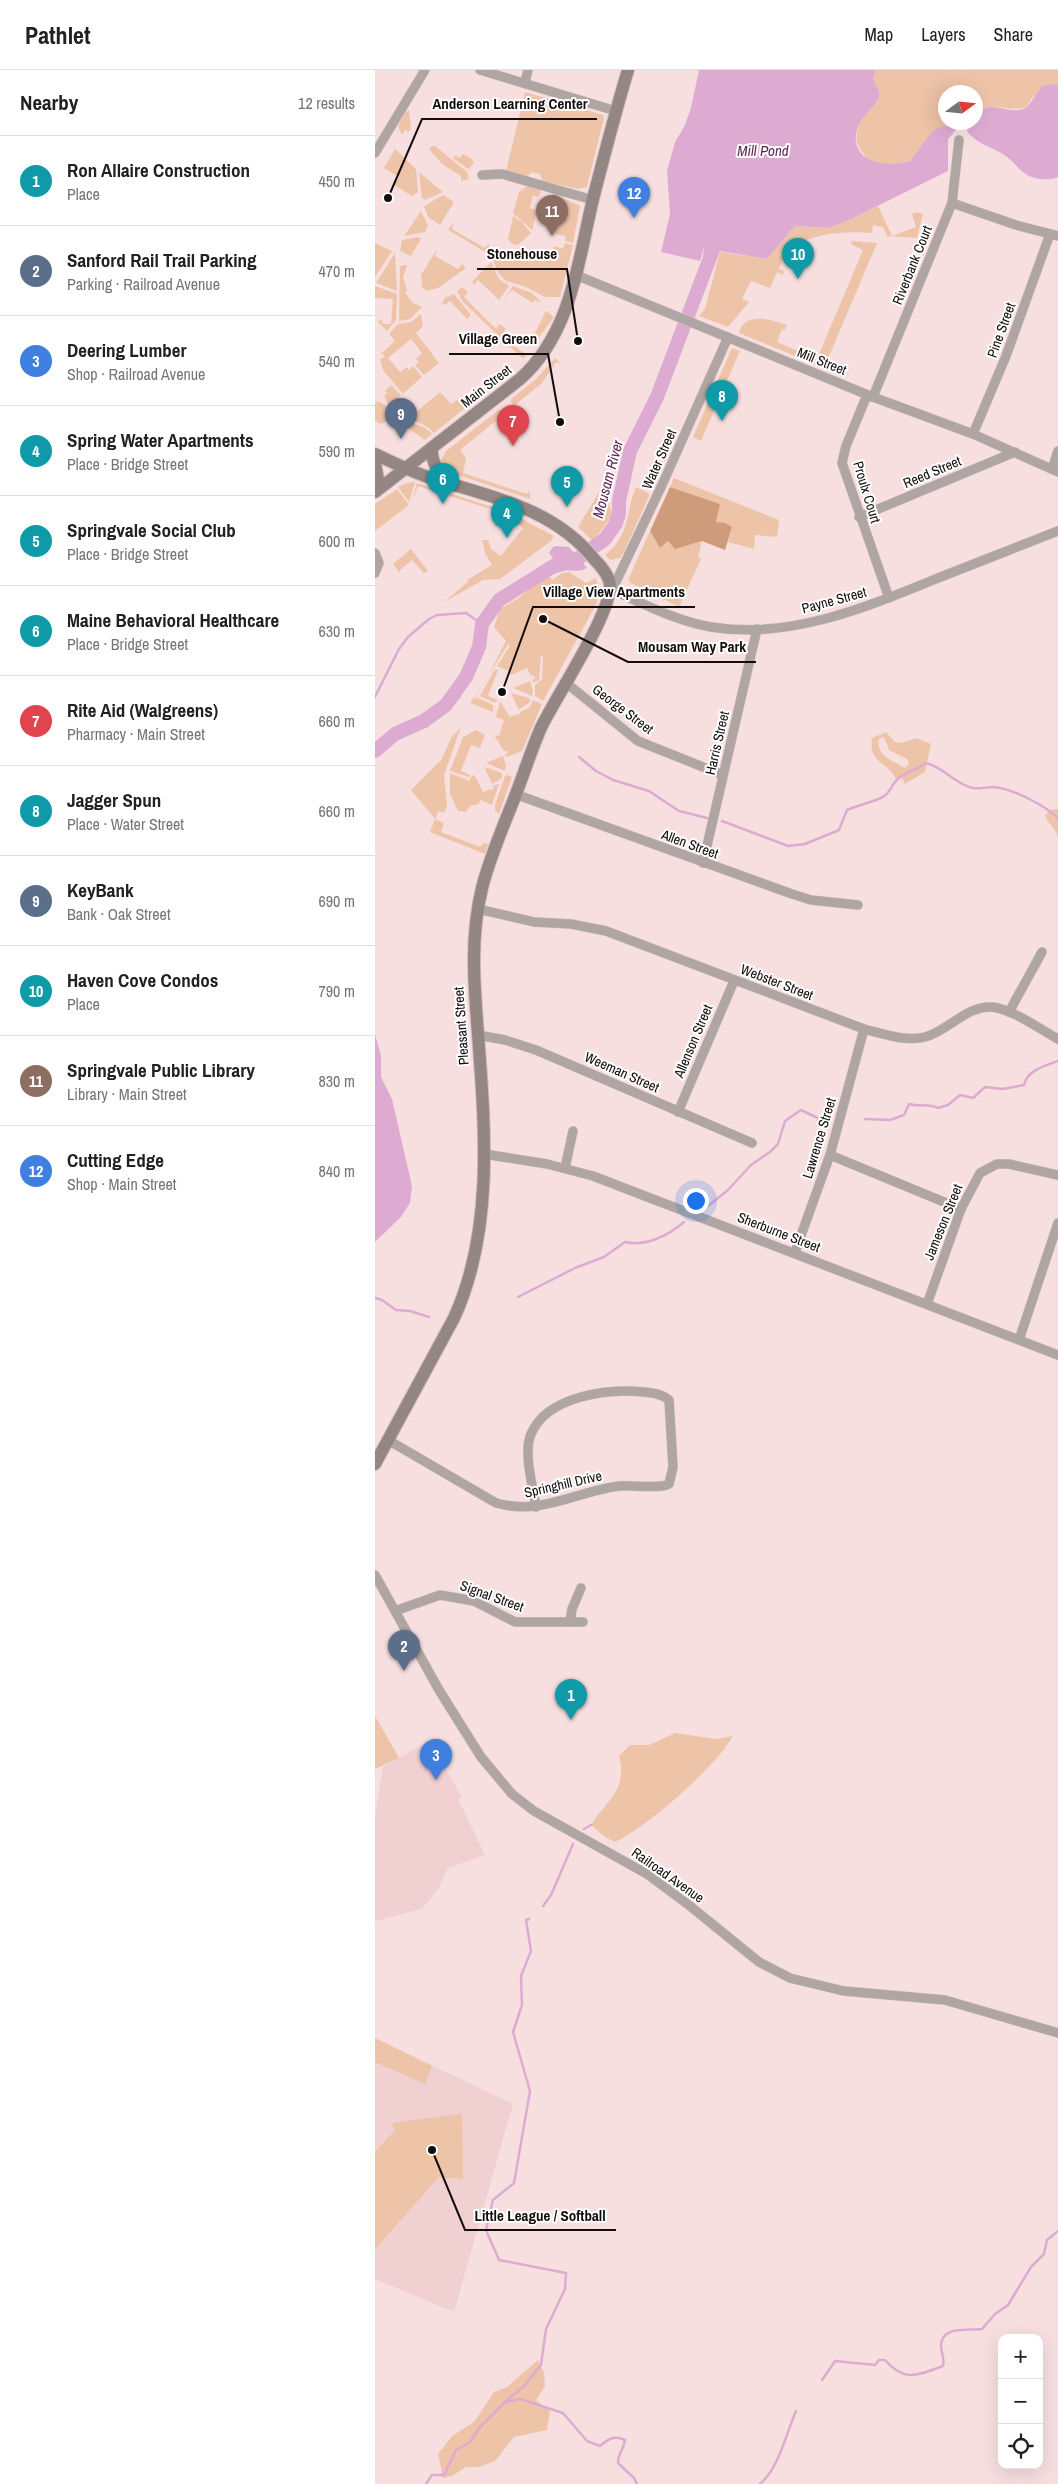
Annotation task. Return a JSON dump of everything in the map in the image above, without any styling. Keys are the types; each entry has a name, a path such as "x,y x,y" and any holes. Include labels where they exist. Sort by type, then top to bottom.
{"main road":[{"name":"Main Street","path":"375,492 407,469 520,379 538,362 561,323 576,275 593,200 628,70"},
{"path":"432,448 431,457 438,471 457,486"},
{"path":"375,454 407,469 530,510 573,536 600,566 609,580 611,590"},
{"path":"375,463 378,472 375,486"},
{"name":"Pleasant Street","path":"375,1464 442,1341 464,1295 472,1270 478,1227 484,1154 473,972 477,909 487,871 539,730 599,624 611,590"}],"street":[{"path":"375,153 425,70"},
{"path":"480,70 616,111"},
{"path":"525,82 528,70"},
{"name":"Riverbank Court","path":"870,396 952,203 959,140"},
{"path":"482,175 502,174 593,200"},
{"path":"952,203 1016,225 1054,235"},
{"name":"Pine Street","path":"973,434 1054,235"},
{"name":"Mill Street","path":"576,275 870,396 973,434 1055,470"},
{"name":"Water Street","path":"611,590 654,502 727,337"},
{"name":"Proulx Court","path":"870,396 842,463 859,517 889,598"},
{"path":"1055,470 1058,451"},
{"name":"Reed Street","path":"859,517 1015,452"},
{"name":"Payne Street","path":"611,590 691,622 726,629 757,629 823,619 889,598 1058,531"},
{"path":"375,553 377,569"},
{"name":"Harris Street","path":"703,863 757,629"},
{"name":"George Street","path":"565,682 638,741 723,776"},
{"name":"Allen Street","path":"515,794 703,863 811,900 858,905"},
{"name":"Webster Street","path":"477,909 534,922 571,924 606,931 864,1030 897,1037 922,1038 943,1030 978,1009 991,1007 1009,1012 1058,1039"},
{"path":"1009,1012 1042,952"},
{"name":"Allenson Street","path":"678,1112 734,980"},
{"name":"Lawrence Street","path":"795,1252 830,1155 864,1030"},
{"name":"Weeman Street","path":"478,1034 536,1050 752,1143"},
{"path":"565,1168 573,1131"},
{"name":"Sherburne Street","path":"484,1154 565,1168 593,1176 795,1252 1058,1355"},
{"path":"830,1155 961,1209"},
{"name":"Jameson Street","path":"927,1304 961,1209 980,1173 988,1167 997,1164 1019,1164 1058,1175"},
{"path":"1019,1340 1058,1223"},
{"name":"Springhill Drive","path":"388,1440 496,1503 512,1508 536,1506 606,1488 641,1484 664,1486 670,1482 673,1467 671,1404 667,1398 635,1391 604,1393 573,1401 546,1414 535,1427 528,1446 536,1506"},
{"name":"Railroad Avenue","path":"375,1575 467,1737 512,1794 534,1811 647,1874 691,1906 759,1962 790,1978 817,1986 851,1992 945,2000 1058,2033"},
{"path":"570,1622 572,1609 581,1588"},
{"name":"Signal Street","path":"395,1611 440,1594 474,1601 515,1622 583,1622"}],"shaded area":[{"path":"876,70 1058,70 1058,85 1054,84 1032,98 1026,107 1013,109 994,107 983,109 983,85 938,85 938,130 941,130 906,163 894,165 882,165 871,161 857,144 860,122 879,91 873,79"},
{"path":"525,92 603,115 604,118 587,187 578,189 543,181 540,174 532,172 526,177 506,171"},
{"path":"406,111 409,111 411,128 409,132 405,130 402,135 398,126"},
{"path":"435,146 467,172 469,179 461,181 461,176 442,164 429,149"},
{"path":"395,149 416,169 418,192 412,196 394,185 399,177 384,168"},
{"path":"463,154 471,158 474,163 468,169 453,158 456,155 459,158"},
{"path":"419,172 443,192 425,200 422,198"},
{"path":"527,186 539,189 541,193 538,197 533,196 530,208 537,210 532,230 513,213 519,192"},
{"path":"554,194 580,206 573,243 565,241 566,236 555,234 559,217 549,215 547,225 545,225 547,213 554,213 557,201 550,197"},
{"path":"443,195 454,202 440,225 428,217 424,206"},
{"path":"878,206 892,236 916,227 912,214 916,212 923,214 917,238 887,236 883,227 873,225 872,233 832,234 813,238 795,245 790,243 779,269 784,271 783,275 777,272 770,288 751,281 742,299 749,302 728,327 699,316 705,309 720,252 767,259 795,226 828,228"},
{"path":"421,211 428,226 425,232 404,236"},
{"path":"513,216 522,222 531,233 518,245 512,244 508,239"},
{"path":"454,222 452,229 485,248 489,244 489,248 485,252 448,230"},
{"path":"419,237 421,239 411,256 400,251 402,240"},
{"path":"852,241 877,243 824,368 739,333 742,326 753,319 787,325 785,330 782,329 777,342 817,359 863,250 851,244"},
{"path":"375,243 392,251 375,277"},
{"path":"565,243 573,245 560,297 545,297 526,287 506,281 499,274 493,260 505,249 516,252 528,250 543,259 551,255 554,246 563,249"},
{"path":"437,249 435,256 458,269 462,264 466,268 438,288 427,291 422,287 421,275"},
{"path":"395,253 397,291 376,283"},
{"path":"491,262 499,279 509,286 499,300 478,280 474,285 472,282"},
{"path":"407,265 403,277 407,291 405,292 413,303 422,307 410,319 399,321 400,266"},
{"path":"375,286 397,294 396,320 387,331 377,321 382,320 383,324 391,324 393,299 375,298"},
{"path":"513,286 532,293 540,301 535,300 533,303 512,290 502,303"},
{"path":"462,287 468,292 464,297 496,329 499,324 506,328 501,337 527,355 523,359 463,302 457,291"},
{"path":"454,294 471,315 467,319 450,301 445,305 442,303 445,298"},
{"path":"546,311 554,317 533,345 531,341"},
{"path":"421,314 423,326 416,333 439,363 424,375 415,365 419,362 416,359 422,353 411,339 388,358 400,372 407,367 409,370 413,366 422,377 403,394 383,370 380,359 385,357 381,354 395,341 389,334 398,324 411,322"},
{"path":"732,348 740,351 722,392 719,390 716,399 718,401 701,441 693,437"},
{"path":"555,358 561,364 556,362 542,383 515,405 518,410 516,410 510,400 536,379"},
{"path":"391,385 401,395 389,406 384,396 387,393 385,391"},
{"path":"440,392 451,404 457,400 465,408 434,433 429,428 401,416 390,407 397,402 410,417"},
{"path":"378,401 384,404 399,419 420,426 432,434 425,440 398,423 386,422 381,424 375,421 375,403"},
{"path":"500,409 508,419 503,415 460,450 466,458 463,473 527,494 530,490 530,499 452,473 443,468 440,462 446,451"},
{"path":"674,478 779,520 777,537 755,535 754,549 728,542 732,527 716,522 719,504 670,487"},
{"path":"415,482 409,502 398,487"},
{"path":"417,483 502,510 500,512 418,486 411,503"},
{"path":"603,486 613,515 593,541 578,527"},
{"path":"636,487 650,494 624,552 620,558 610,560 605,555 619,539 623,531"},
{"path":"670,487 720,504 716,522 725,523 732,527 725,550 702,541 675,549 668,541 660,548 650,531"},
{"path":"397,489 409,505 375,531 375,504"},
{"path":"510,513 554,536 551,541 500,579 483,580 444,602 468,582 467,580 492,565 485,553 482,540 488,540 491,549 501,556 523,528 509,515"},
{"path":"650,531 660,548 668,541 675,548 702,541 698,557 701,559 679,607 629,582 629,578"},
{"path":"411,549 428,571 424,573 412,560 400,570 400,573 393,564"},
{"path":"569,572 586,583 596,578 599,588 597,603 543,701 535,696 535,685 542,679 543,656 541,655 539,680 533,683 532,680 535,678 533,675 531,676 527,668 511,675 509,671 497,666 510,646 508,644 487,677 506,641 494,627 500,609 519,598 547,573 552,580 562,573"},
{"path":"495,669 507,672 498,670 488,696 498,700 495,703 480,696"},
{"path":"530,681 533,691 532,696 513,688"},
{"path":"481,687 474,699 478,698 493,705 493,712 470,703"},
{"path":"511,693 529,698 530,702 519,710"},
{"path":"533,700 542,704 522,751 507,757 504,755 508,753 507,751 504,751 494,735 499,736 504,720 496,717 500,701 510,717 518,714 521,715 520,712 529,708"},
{"path":"461,727 444,775 447,806 444,813 438,811 435,819 411,790 442,759 451,738"},
{"path":"476,730 485,735 480,748 471,745 461,771 470,775 469,777 450,771 463,737"},
{"path":"886,732 895,742 901,743 917,738 931,744 925,772 905,784 902,778 896,779 893,773 873,753 872,738","holes":["884,737 889,750 907,759 909,764 905,768 886,757 880,750 879,739"]},
{"path":"503,756 506,766 505,771 486,763"},
{"path":"488,768 502,773 502,778 492,784 485,769"},
{"path":"450,773 469,781 472,775 475,776 483,792 491,789 494,790 493,786 499,784 492,805 480,800 479,804 470,806 466,812 458,811 450,794"},
{"path":"505,776 512,777 499,814 495,810 495,805"},
{"path":"1058,809 1058,838 1045,816 1049,810"},
{"path":"435,819 444,823 441,832 480,847 484,843 488,844 485,854 430,832"},
{"path":"375,1716 399,1758 375,1769"},
{"path":"675,1733 716,1739 733,1736 697,1779 663,1810 615,1842 605,1837 591,1825 618,1786 621,1778 619,1756 630,1745 649,1745"},
{"path":"429,1741 462,1797 458,1799 485,1855 448,1868 438,1889 422,1909 375,1921 375,1815 383,1767"},
{"path":"375,2038 513,2104 454,2312 375,2279"},
{"path":"375,2038 432,2066 425,2084 375,2062"},
{"path":"462,2115 463,2179 439,2177 375,2249 375,2152 394,2131 392,2123"},
{"path":"538,2360 544,2373 545,2386 536,2400 550,2411 547,2430 514,2437 495,2461 479,2467 466,2467 452,2476 443,2478 438,2454 452,2436 474,2422 494,2392 507,2387"}],"water":[{"name":"Mill Pond","path":"699,70 876,70 873,79 879,91 879,98 858,127 856,139 858,148 863,155 879,163 890,164 910,161 934,131 938,129 955,131 948,139 948,171 851,219 828,228 795,226 767,259 719,251 716,261 703,257 704,247 700,261 661,252 670,214 667,171 675,142 684,127 691,108"},
{"path":"1058,85 1058,177 1053,179 1030,177 1007,157 976,140 967,131 983,130 983,108 995,107 1019,110 1025,108 1042,86"},
{"path":"556,546 569,547 587,568 557,573 548,562 553,558 549,553"},
{"path":"375,1034 381,1056 381,1077 392,1099 412,1186 410,1203 401,1217 375,1242"}],"waterway":[{"name":"Mousam River","path":"375,751 395,734 424,721 446,705 466,677 479,647 482,624 499,600 552,567 576,560 605,539 615,525 619,514 619,501 630,451 657,397 716,242"},
{"path":"375,697 399,649 408,637 429,619 437,615 466,613 482,624"},
{"name":"Mousam River","path":"452,695 460,697"},
{"path":"579,757 596,771 613,780 649,791 679,811 707,818"},
{"path":"722,821 788,846 805,844 839,830 847,810 884,796 899,778 926,763 938,768 966,786 973,788 993,787 1009,790 1036,803 1058,818"},
{"path":"865,1119 890,1120 904,1115 909,1104 938,1108 948,1105 960,1095 973,1098 985,1087 1003,1089 1024,1085 1033,1072 1058,1061"},
{"path":"703,1210 728,1190 751,1165 778,1144 785,1121 801,1110 822,1120"},
{"path":"518,1297 575,1268 604,1257 625,1242 641,1243 657,1239 684,1222"},
{"path":"375,1298 382,1300 396,1310 410,1311 429,1317"},
{"path":"584,1829 591,1825"},
{"path":"543,1906 551,1895 573,1844"},
{"path":"505,2402 524,2386 541,2365 546,2329 565,2289 566,2273 499,2260 486,2230 493,2200 514,2183 530,2091 513,2032 522,2005 521,1976 531,1951 526,1920 529,1919"},
{"path":"822,2380 835,2361 875,2365 879,2360 885,2360 899,2372 912,2375 943,2366 942,2339 957,2330 982,2329 995,2314 1008,2305 1031,2267 1044,2254 1047,2240 1058,2231"},
{"path":"426,2484 432,2475 444,2475 456,2450 470,2442 480,2427 505,2402 520,2399 563,2413 587,2441 600,2446 611,2438 625,2440 618,2463 634,2478 637,2484"},
{"path":"760,2484 767,2477 777,2460 796,2411"}],"place":[{"name":"Anderson Learning Center","path":"388,198"},
{"name":"Cutting Edge","path":"634,218"},
{"name":"Springvale Public Library","path":"552,236"},
{"name":"Haven Cove Condos","path":"798,279"},
{"name":"Stonehouse","path":"578,341"},
{"name":"Jagger Spun","path":"722,421"},
{"name":"Village Green","path":"560,422"},
{"name":"KeyBank","path":"401,439"},
{"name":"Rite Aid (Walgreens)","path":"513,446"},
{"name":"Maine Behavioral Healthcare","path":"443,504"},
{"name":"Springvale Social Club","path":"567,507"},
{"name":"Spring Water Apartments","path":"507,538"},
{"name":"Mousam Way Park","path":"543,619"},
{"name":"Village View Apartments","path":"502,692"},
{"name":"Sanford Rail Trail Parking","path":"404,1671"},
{"name":"Ron Allaire Construction","path":"571,1720"},
{"name":"Deering Lumber","path":"436,1780"},
{"name":"Little League / Softball","path":"432,2150"}]}
